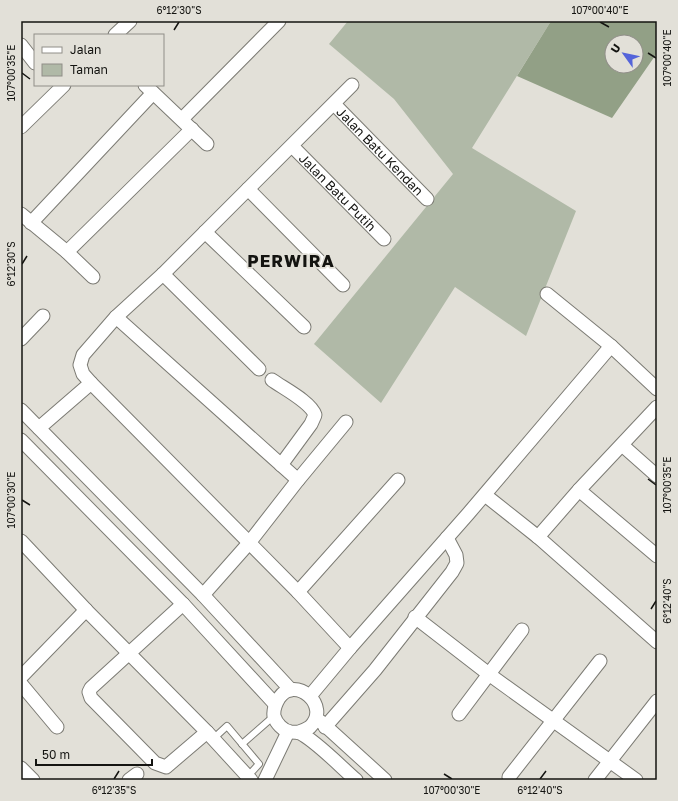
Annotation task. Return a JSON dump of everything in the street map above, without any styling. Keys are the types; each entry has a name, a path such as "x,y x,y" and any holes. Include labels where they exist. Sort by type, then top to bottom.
{"street":[{"path":"116,34 130,21"},
{"path":"182,119 279,21"},
{"path":"21,45 34,62"},
{"path":"350,648 298,592 91,384 83,374 80,365 84,355 116,318 163,274 352,86"},
{"path":"21,127 58,87"},
{"path":"31,223 149,89 207,144"},
{"name":"Jalan Batu Kendan","path":"334,104 427,199"},
{"path":"67,252 192,129"},
{"name":"Jalan Batu Putih","path":"292,146 384,239"},
{"path":"248,189 343,286"},
{"path":"21,214 67,252 93,277"},
{"path":"205,232 304,326"},
{"path":"163,274 259,369"},
{"path":"547,294 611,346 657,389"},
{"path":"21,339 43,316"},
{"path":"116,318 298,480"},
{"path":"310,696 350,648 485,495 611,346"},
{"path":"272,380 309,405 314,411 315,415 311,424 281,465"},
{"path":"39,428 91,384"},
{"path":"538,537 579,490 657,407"},
{"path":"21,410 203,595 290,690"},
{"path":"203,595 249,543 346,422"},
{"path":"22,444 183,604 275,710 280,726 316,744 356,780"},
{"path":"622,445 657,476"},
{"path":"298,592 398,480"},
{"path":"579,490 657,556"},
{"path":"485,495 538,537 657,642"},
{"path":"92,513 107,499"},
{"path":"325,727 375,670 415,617 452,572 457,563 456,555 447,538"},
{"path":"21,541 86,610 130,653 250,778"},
{"path":"183,604 91,688 89,692 91,698 155,763 162,767 166,767 210,736"},
{"path":"21,677 86,610"},
{"path":"415,617 553,722 636,780"},
{"path":"459,714 490,675 522,630"},
{"path":"509,777 600,661"},
{"path":"21,684 57,727"},
{"path":"265,780 294,732 310,727 316,717 316,706 310,696 301,690 290,690 281,695 275,710"},
{"path":"595,780 657,700"},
{"path":"316,717 325,727 385,780"},
{"path":"21,768 33,780"}],"lane":[{"path":"242,744 275,710"},
{"path":"210,736 227,726 259,764 250,778"}],"green space":[{"path":"348,21 551,21 472,148 576,211 526,336 455,287 381,403 314,344 453,174 394,99 329,44"},
{"path":"551,21 657,21 657,53 644,72 644,34 604,34 604,74 642,74 612,118 517,76"}],"district":[{"name":"PERWIRA","path":"291,260"}]}
